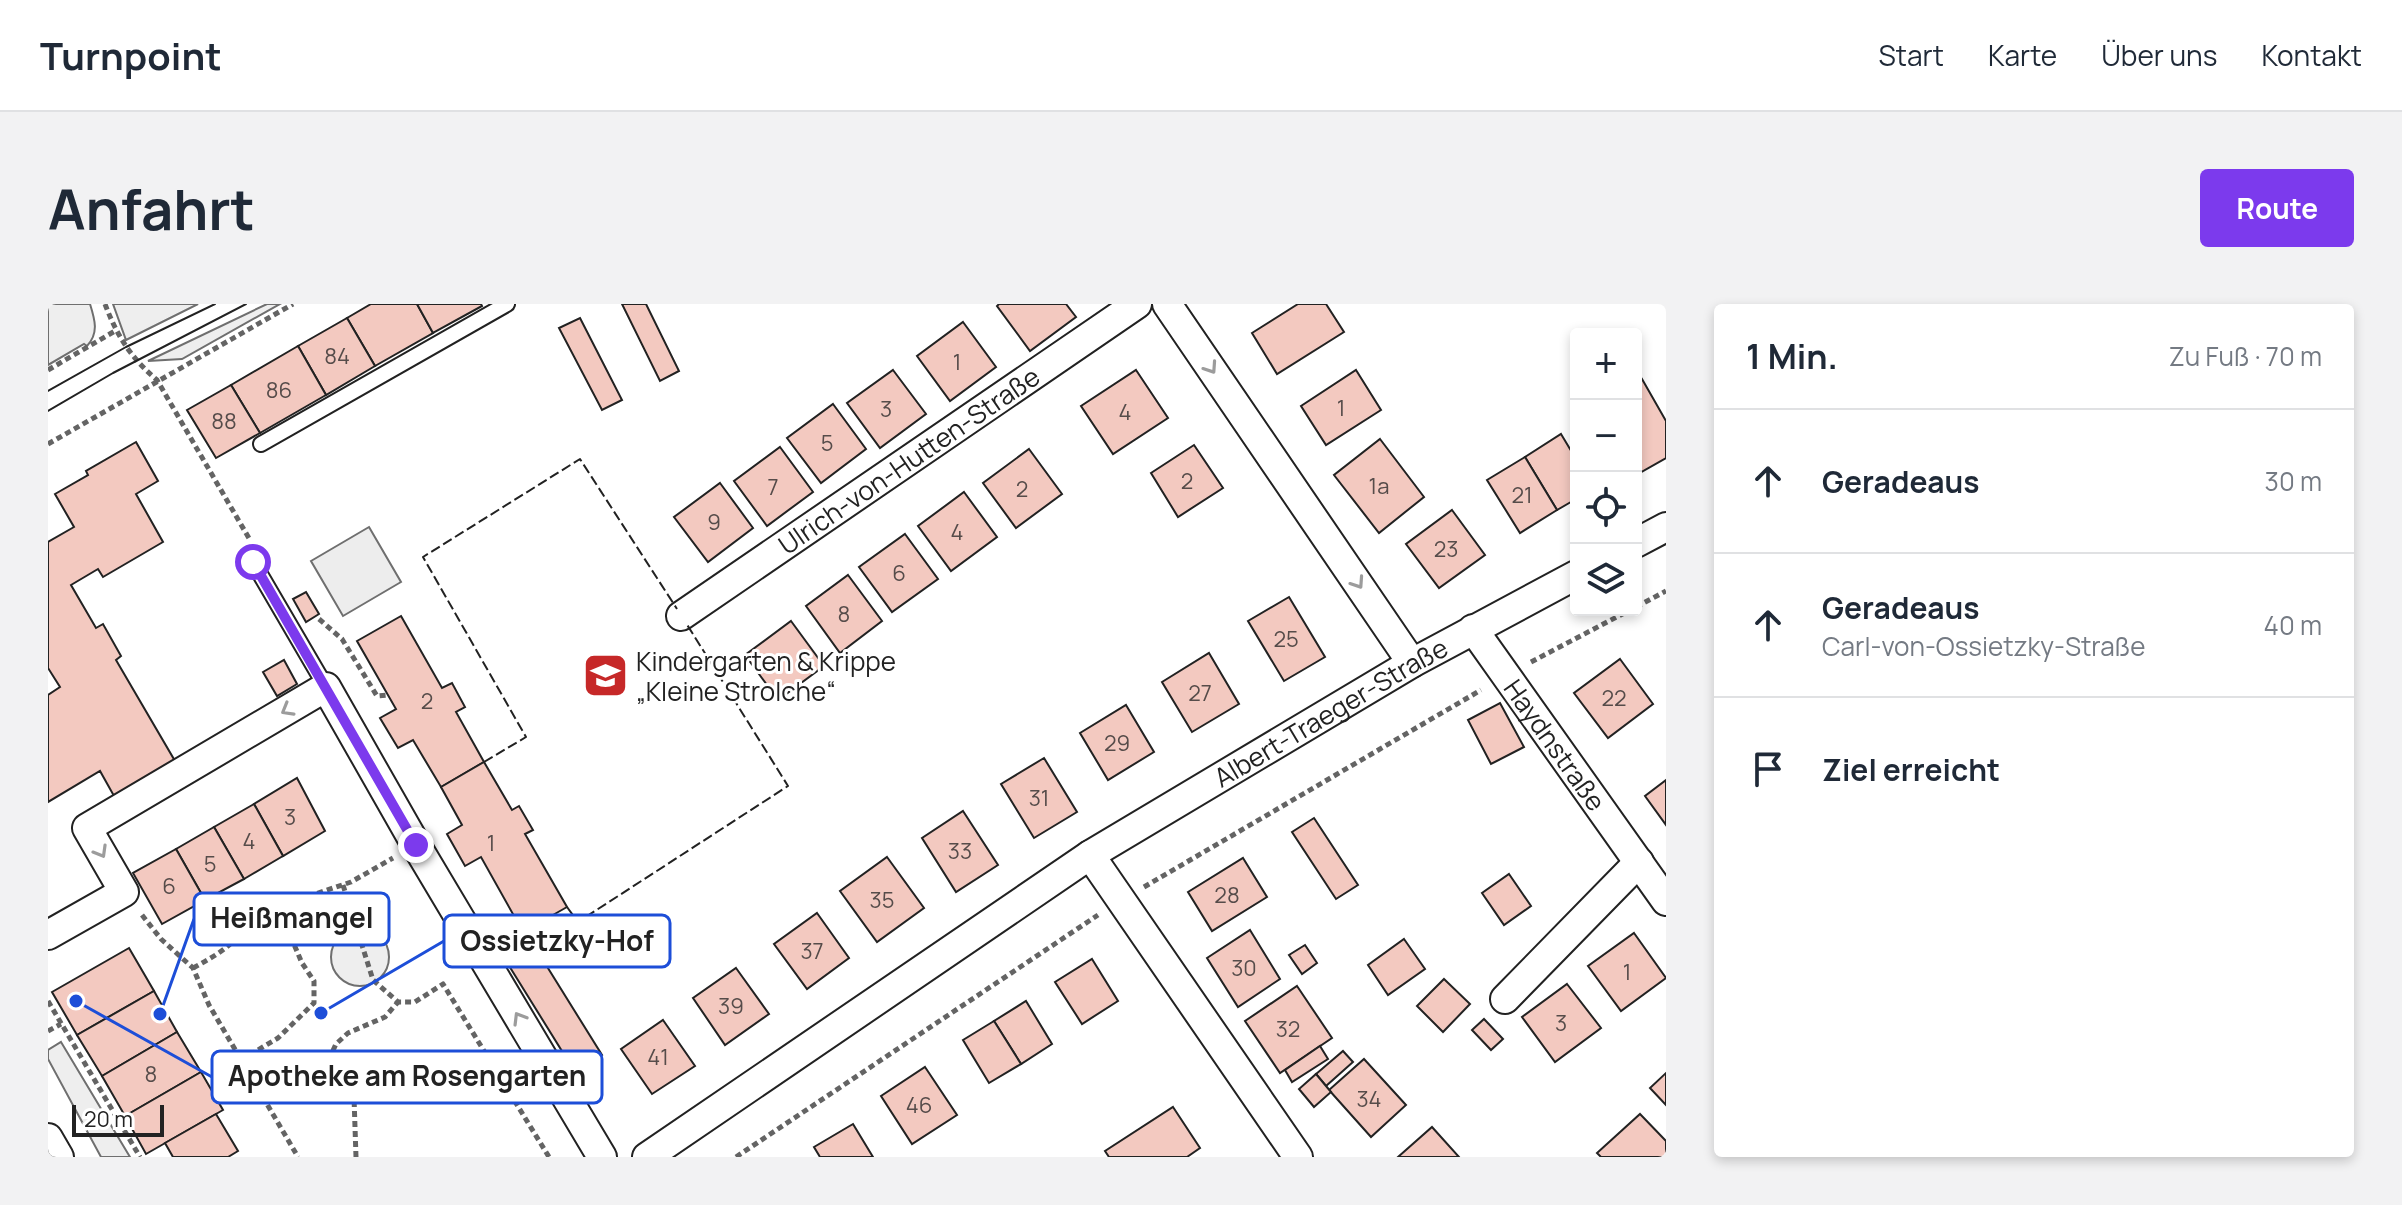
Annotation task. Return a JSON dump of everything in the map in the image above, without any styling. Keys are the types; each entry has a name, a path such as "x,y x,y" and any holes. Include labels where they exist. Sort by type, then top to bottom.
{"street":[{"name":"Ulrich-von-Hutten-Straße","path":"681,616 1137,304"},
{"path":"1167,304 1412,663"},
{"path":"1642,540 1666,527"},
{"name":"Albert-Traeger-Straße","path":"647,1157 1090,855 1412,663 1570,578"},
{"name":"Haydnstraße","path":"1473,629 1666,901"},
{"path":"48,935 124,892 87,828 326,687 602,1157"},
{"path":"1090,855 1298,1157"},
{"path":"1505,999 1639,862"},
{"path":"48,1138 59,1157"}],"lane":[{"path":"261,444 507,304"},
{"path":"253,562 326,687"}],"path":[{"path":"105,304 115,331 135,361 157,380 254,548 253,562"},
{"path":"48,444 293,304"},
{"path":"48,370 115,331"},
{"path":"1642,604 1666,591"},
{"path":"736,1157 1120,900 1506,675 1619,616"},
{"path":"319,619 342,639 377,696 388,695"},
{"path":"193,968 223,951 244,931 250,916 343,885 416,845"},
{"path":"343,885 373,980 398,1002 415,1002 443,984 549,1157"},
{"path":"124,892 161,939 193,968 209,1005 298,1157"},
{"path":"241,1060 278,1038 314,1003 314,981 302,963 287,928 295,901"},
{"path":"48,1001 140,1157"},
{"path":"265,1100 308,1074 325,1068 336,1044 348,1033 385,1017 398,1002"},
{"path":"48,1031 61,1024"},
{"path":"325,1068 354,1097 356,1157"}],"shaded area":[{"path":"48,304 90,304 95,326 87,346 84,344 48,365"},
{"path":"113,304 198,304 126,340"},
{"path":"267,304 280,304 182,359 148,361"},
{"path":"369,527 401,582 343,616 311,561"},
{"path":"360,928 371,930 380,937 387,946 387,968 380,977 371,984 360,986 349,984 340,977 333,968 331,957 333,946 340,937 349,930"},
{"path":"61,1042 130,1157 101,1157 48,1059 48,1050"}],"building":[{"path":"371,304 417,304 433,333 375,366 347,318"},
{"path":"417,304 481,304 482,306 433,333"},
{"path":"622,304 646,304 679,371 660,381"},
{"path":"1066,304 1076,317 1030,351 997,306"},
{"path":"1298,304 1326,304 1344,332 1277,374 1252,333"},
{"path":"347,318 375,366 326,395 298,346"},
{"path":"580,318 622,400 602,410 559,328"},
{"path":"963,322 996,367 950,401 917,356"},
{"path":"298,346 326,395 260,433 231,385"},
{"path":"893,370 926,414 880,448 847,403"},
{"path":"1136,370 1168,418 1113,454 1081,406"},
{"path":"1356,370 1381,410 1326,445 1301,406"},
{"path":"1642,379 1666,421 1666,458 1642,472"},
{"path":"231,385 260,433 216,458 187,410"},
{"path":"833,404 866,449 821,483 787,438"},
{"path":"1561,434 1570,449 1570,502 1557,510 1525,457"},
{"path":"1380,439 1424,497 1379,533 1334,475"},
{"path":"136,442 158,481 136,494 163,542 103,577 98,569 71,585 96,628 103,624 121,656 116,660 175,761 114,796 100,771 48,802 48,695 60,687 48,668 48,542 74,527 55,494 88,475 86,471"},
{"path":"1194,445 1223,488 1178,517 1151,473"},
{"path":"780,447 813,492 767,526 734,481"},
{"path":"1029,449 1062,494 1016,528 983,483"},
{"path":"1525,457 1557,510 1520,533 1487,480"},
{"path":"720,483 753,528 708,562 674,517"},
{"path":"964,492 997,537 951,571 918,526"},
{"path":"1452,510 1485,555 1439,588 1406,544"},
{"path":"905,534 938,579 892,612 859,567"},
{"path":"848,575 882,621 840,653 806,606"},
{"path":"306,592 319,614 306,622 293,599"},
{"path":"1289,597 1325,657 1284,681 1248,621"},
{"path":"401,616 442,688 452,683 465,707 456,712 484,762 441,787 413,740 398,748 380,718 396,709 357,641"},
{"path":"791,621 824,666 778,700 745,655"},
{"path":"1209,653 1239,704 1192,732 1162,682"},
{"path":"1620,659 1653,704 1608,738 1574,693"},
{"path":"284,660 297,684 277,696 263,672"},
{"path":"1500,703 1524,747 1491,764 1468,720"},
{"path":"1126,705 1154,752 1108,780 1080,733"},
{"path":"1044,758 1077,812 1034,838 1001,784"},
{"path":"484,762 512,810 519,806 533,830 525,834 567,907 523,932 481,857 465,866 447,834 462,825 441,787"},
{"path":"297,778 325,831 283,856 254,804"},
{"path":"1666,780 1666,825 1645,796"},
{"path":"254,804 283,856 244,879 214,827"},
{"path":"963,811 998,865 956,892 922,838"},
{"path":"1314,818 1358,885 1336,899 1292,832"},
{"path":"214,827 244,879 205,900 176,849"},
{"path":"176,849 205,900 162,924 133,873"},
{"path":"887,857 924,908 877,942 840,891"},
{"path":"1243,858 1267,897 1212,931 1188,892"},
{"path":"1509,874 1531,906 1504,925 1482,893"},
{"path":"817,913 849,958 807,989 774,944"},
{"path":"1250,930 1280,979 1238,1007 1207,958"},
{"path":"1634,933 1666,978 1621,1011 1588,966"},
{"path":"1404,939 1425,969 1388,995 1368,965"},
{"path":"533,944 602,1055 575,1072 506,961"},
{"path":"1305,945 1317,963 1302,974 1289,955"},
{"path":"129,948 154,991 77,1035 52,992"},
{"path":"1092,959 1118,1001 1082,1024 1055,982"},
{"path":"736,968 769,1014 725,1045 693,998"},
{"path":"1444,979 1470,1004 1443,1032 1417,1006"},
{"path":"1567,984 1601,1028 1555,1062 1522,1017"},
{"path":"1297,986 1332,1038 1280,1073 1245,1021"},
{"path":"154,991 177,1032 102,1076 77,1035"},
{"path":"1026,1001 1052,1044 1021,1064 994,1021"},
{"path":"1484,1019 1503,1039 1491,1050 1472,1030"},
{"path":"663,1020 695,1066 652,1094 621,1049"},
{"path":"994,1021 1021,1064 989,1083 963,1040"},
{"path":"177,1032 201,1072 125,1116 102,1076"},
{"path":"1320,1046 1328,1059 1292,1082 1285,1070"},
{"path":"1343,1051 1353,1062 1326,1086 1316,1074"},
{"path":"1364,1059 1406,1105 1371,1137 1329,1090"},
{"path":"925,1067 957,1115 912,1144 881,1096"},
{"path":"201,1072 223,1110 146,1154 125,1116"},
{"path":"1666,1073 1666,1105 1650,1088"},
{"path":"1316,1074 1331,1092 1314,1107 1299,1089"},
{"path":"1173,1107 1200,1148 1187,1157 1109,1157 1105,1151"},
{"path":"216,1114 238,1151 228,1157 173,1157 165,1143"},
{"path":"1640,1114 1666,1141 1666,1157 1601,1157 1597,1153"},
{"path":"853,1124 873,1157 820,1157 814,1147"},
{"path":"1432,1127 1459,1157 1398,1157"}],"tram line":[{"path":"48,391 126,347 215,304"},
{"path":"48,411 113,373 246,304"}],"fence":[{"path":"484,762 526,737 423,557 580,459 677,609"},
{"path":"567,907 578,922 788,786 686,623"}],"place":[{"name":"Kindergarten & Krippe „Kleine Strolche“","path":"605,676"},
{"name":"Apotheke am Rosengarten","path":"76,1001"},
{"name":"Ossietzky-Hof","path":"321,1013"},
{"name":"Heißmangel","path":"160,1014"}],"route":[{"path":"253,562 416,845"}]}
